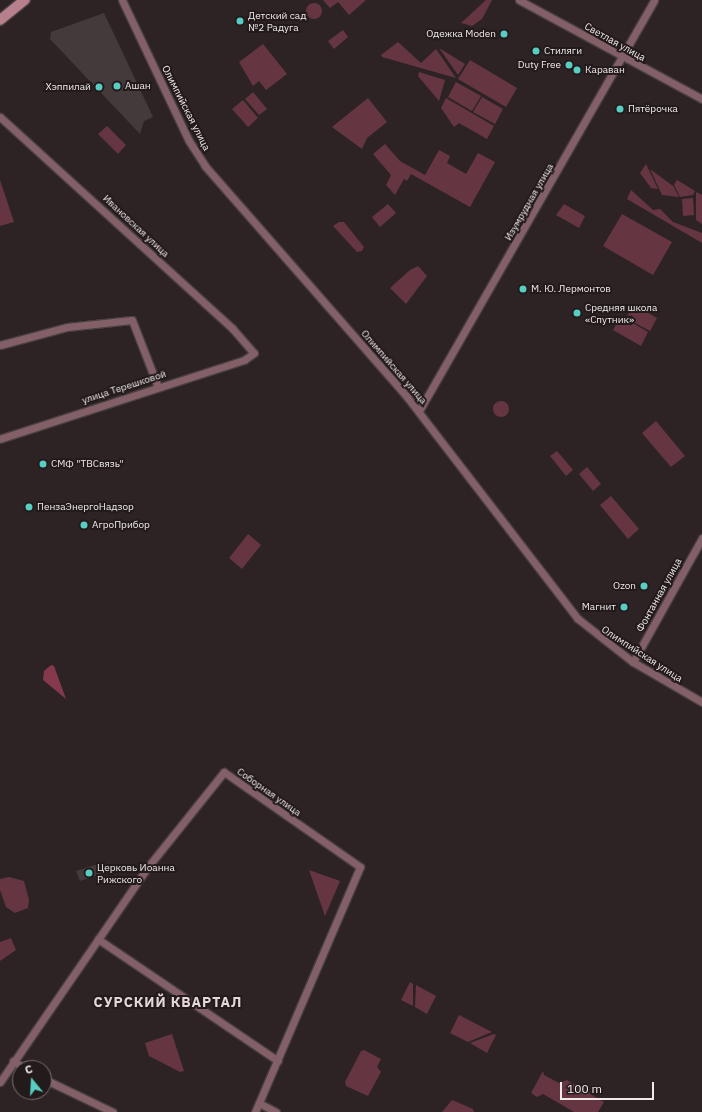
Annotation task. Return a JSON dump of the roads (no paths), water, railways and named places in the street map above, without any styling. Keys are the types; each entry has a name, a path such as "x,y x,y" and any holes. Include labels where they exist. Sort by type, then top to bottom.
{"main road":[{"path":"0,20 26,0"}],"street":[{"name":"Олимпийская улица","path":"122,0 196,153 419,411 577,618 633,662 702,702"},
{"name":"Светлая улица","path":"519,0 623,58 702,99"},
{"name":"Изумрудная улица","path":"419,411 623,58 654,0"},
{"name":"Ивановская улица","path":"0,117 228,324 254,353"},
{"path":"0,345 67,327 132,320 158,386"},
{"name":"улица Терешковой","path":"0,439 158,386 244,360 254,353"},
{"name":"Фонтанная улица","path":"633,662 702,538"},
{"name":"Соборная улица","path":"14,1060 147,868 224,772 360,867 255,1112"},
{"path":"98,939 278,1061"},
{"name":"Соборная улица","path":"0,1082 12,1063"},
{"path":"52,1083 113,1112"},
{"path":"259,1103 276,1112"}],"place":[{"name":"Детский сад №2 Радуга","path":"240,21"},
{"name":"Одежка Moden","path":"504,34"},
{"name":"Стиляги","path":"536,51"},
{"name":"Duty Free","path":"569,65"},
{"name":"Караван","path":"577,70"},
{"name":"Ашан","path":"117,86"},
{"name":"Хэппилай","path":"99,87"},
{"name":"Пятёрочка","path":"620,109"},
{"name":"М. Ю. Лермонтов","path":"523,289"},
{"name":"Средняя школа «Спутник»","path":"577,313"},
{"name":"СМФ \"ТВСвязь\"","path":"43,464"},
{"name":"ПензаЭнергоНадзор","path":"29,507"},
{"name":"АгроПрибор","path":"84,525"},
{"name":"Ozon","path":"644,586"},
{"name":"Магнит","path":"624,607"},
{"name":"Церковь Иоанна Рижского","path":"89,873"}],"district":[{"name":"СУРСКИЙ КВАРТАЛ","path":"168,1002"}]}
